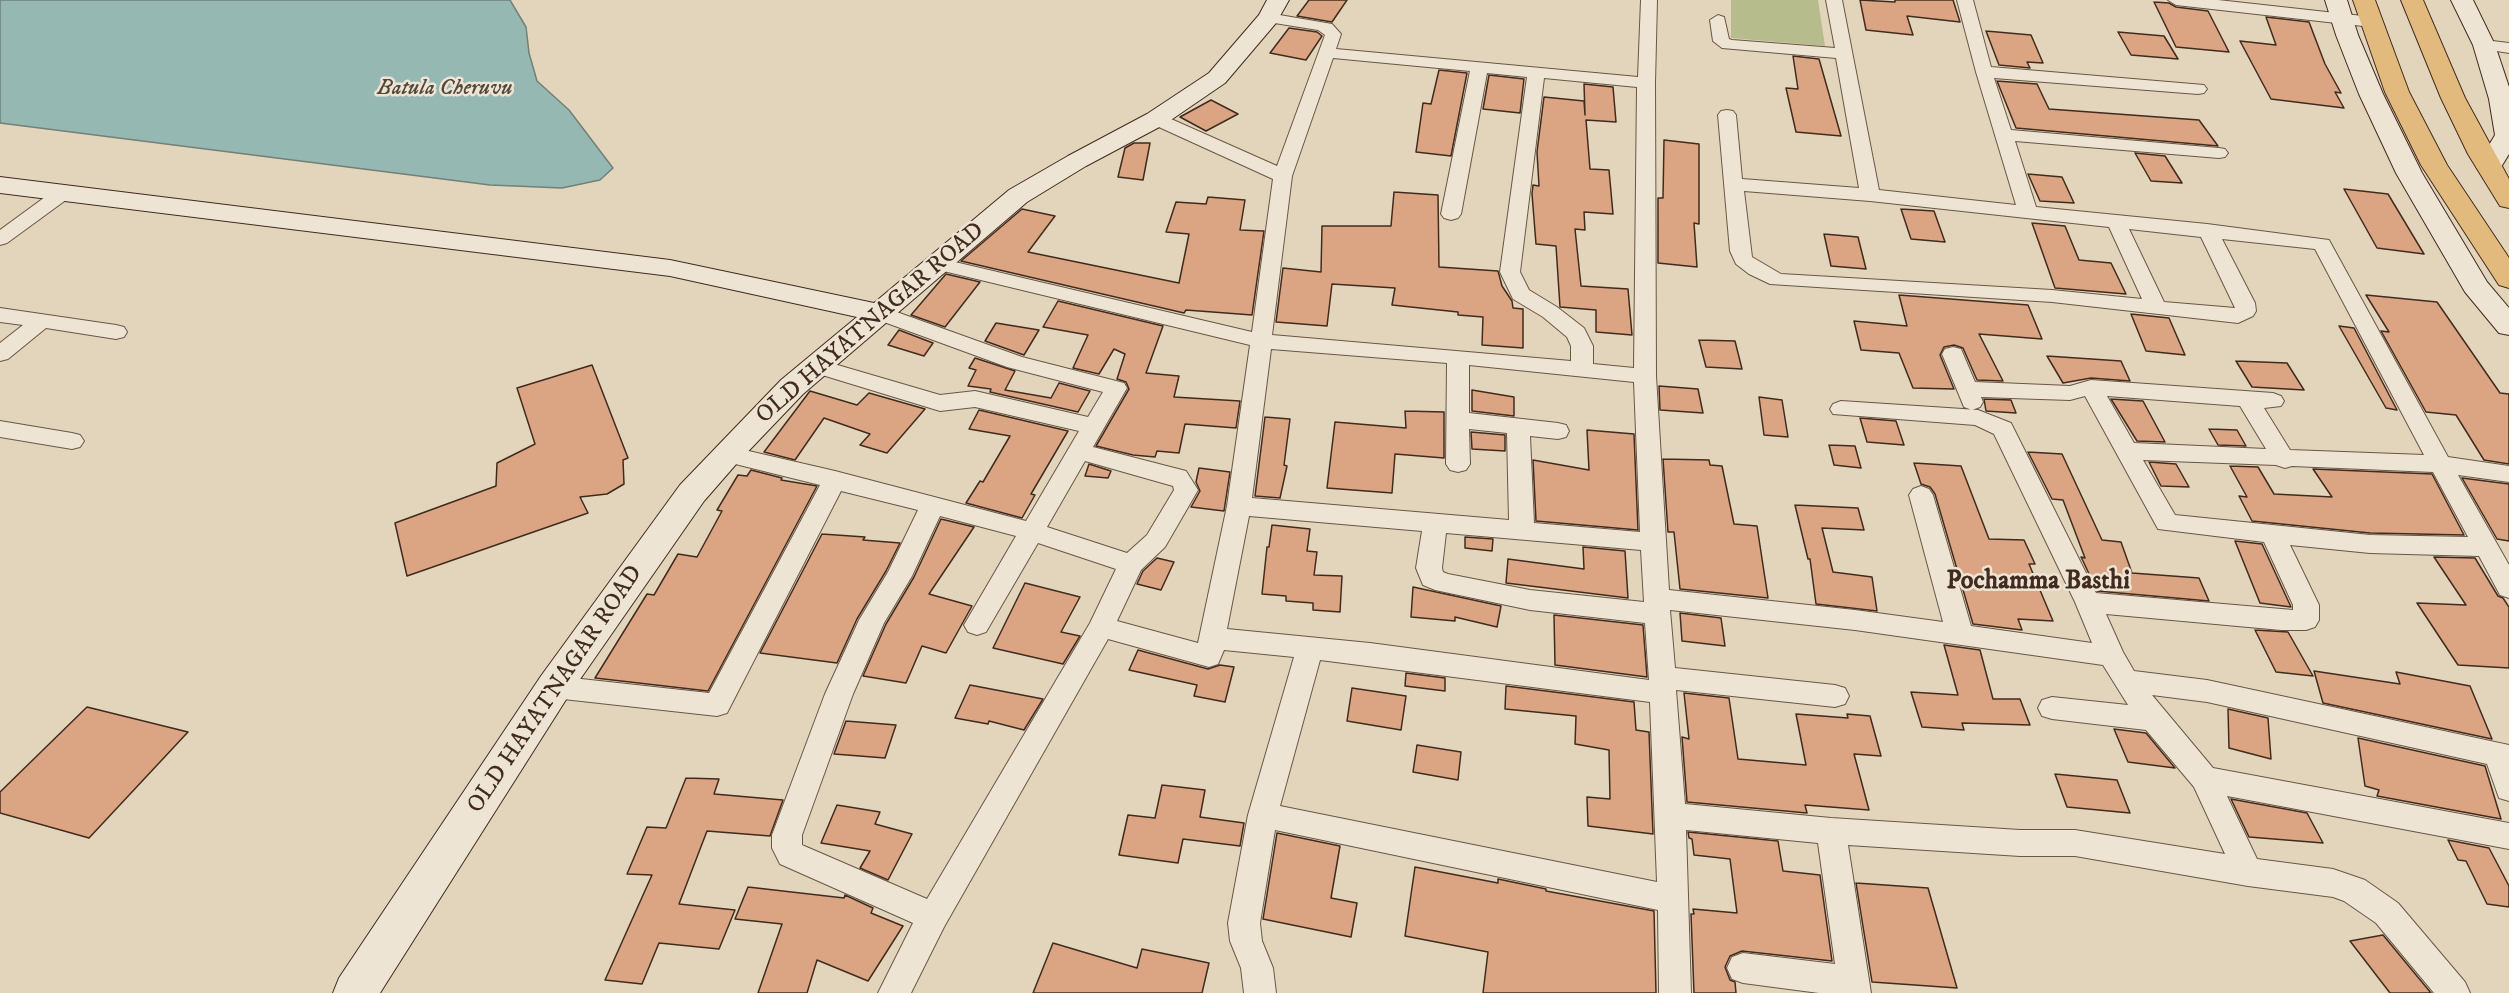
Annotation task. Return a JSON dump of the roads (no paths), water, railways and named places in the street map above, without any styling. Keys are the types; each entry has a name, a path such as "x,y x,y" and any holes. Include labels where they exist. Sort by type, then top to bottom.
{"highway":[{"path":"2412,0 2453,98 2509,200"},
{"path":"2368,11 2397,92 2434,165 2509,279"}],"street":[{"path":"1649,0 1646,83 1645,376 1653,542 1671,816 1675,993"},
{"path":"1834,0 1870,195"},
{"path":"1965,0 1984,72 2028,212"},
{"path":"2176,0 2368,11"},
{"path":"2462,0 2484,45 2506,107 2507,135 2489,167"},
{"path":"1101,627 1209,656 1239,506 1283,177 1333,34 1326,27 1273,9"},
{"name":"OLD HAYATNAGAR ROAD","path":"356,993 554,687 692,494 727,454 792,387 1018,196 1077,161 1156,119 1217,78 1273,9"},
{"path":"2338,9 2371,94 2409,173 2475,286 2509,326"},
{"path":"1718,20 1721,41 1728,45 1844,54"},
{"path":"2484,45 2509,48"},
{"path":"1328,53 1646,83"},
{"path":"1451,214 1480,66"},
{"path":"1536,72 1510,272 1520,294 1550,312 1576,333 1582,346 1582,370"},
{"path":"1984,72 2198,88"},
{"path":"1727,115 1740,251 1743,260 1756,270 1777,280 2052,296 2238,316 2246,311 2245,303 2207,230"},
{"path":"1156,119 1283,177"},
{"path":"2004,135 2219,153"},
{"path":"1732,184 1870,195 2116,220 2322,244 2440,465 2509,588"},
{"path":"0,185 670,268 880,313 1015,362 1116,388 977,625"},
{"path":"0,239 63,193"},
{"path":"2116,220 2156,307"},
{"path":"938,264 1261,341 1458,357 1645,376"},
{"path":"0,315 116,332"},
{"path":"0,354 42,321"},
{"path":"1953,354 1978,418"},
{"path":"1458,357 1458,464"},
{"path":"817,366 940,403 975,399 1093,426"},
{"path":"2091,387 2168,523 2370,544 2486,547"},
{"path":"1967,389 2070,393 2091,387 2273,401"},
{"path":"2247,399 2285,459"},
{"path":"1841,409 1978,418 2003,429 2088,602 2111,656 2154,719 2205,779 2248,872"},
{"path":"1458,420 1558,431"},
{"path":"1518,427 1522,531"},
{"path":"0,429 72,441"},
{"path":"2128,451 2440,465 2509,474"},
{"path":"894,993 933,917 1101,627 1131,564 1156,541 1186,490 1178,477 1080,452"},
{"path":"727,454 835,479 1031,531 1131,564"},
{"path":"554,687 717,705 835,479"},
{"path":"1921,495 1960,635"},
{"path":"933,505 898,576 872,620 843,683 787,835 787,848 791,854 933,917"},
{"path":"1239,506 1653,542"},
{"path":"1435,523 1429,568 1432,578 1530,600 1658,606 1855,620 2111,656"},
{"path":"2088,602 2281,620 2306,620 2306,605 2273,534"},
{"path":"1213,638 1662,686 1835,696"},
{"path":"1260,993 1257,968 1246,941 1244,923 1263,815 1310,649"},
{"path":"2126,681 2207,691 2504,756 2509,789"},
{"path":"2052,708 2154,719"},
{"path":"2205,779 2509,836"},
{"path":"1263,815 1672,899"},
{"path":"1671,816 1831,831 2020,843 2075,843 2248,872 2333,883 2354,890 2386,913 2454,993"},
{"path":"1743,968 1854,988 1831,831"}],"water":[{"name":"Batula Cheruvu","path":"0,0 510,0 526,27 529,53 537,81 569,110 613,168 600,180 562,188 490,185 0,123"}],"district":[{"name":"Pochamma Basthi","path":"2038,583"}]}
